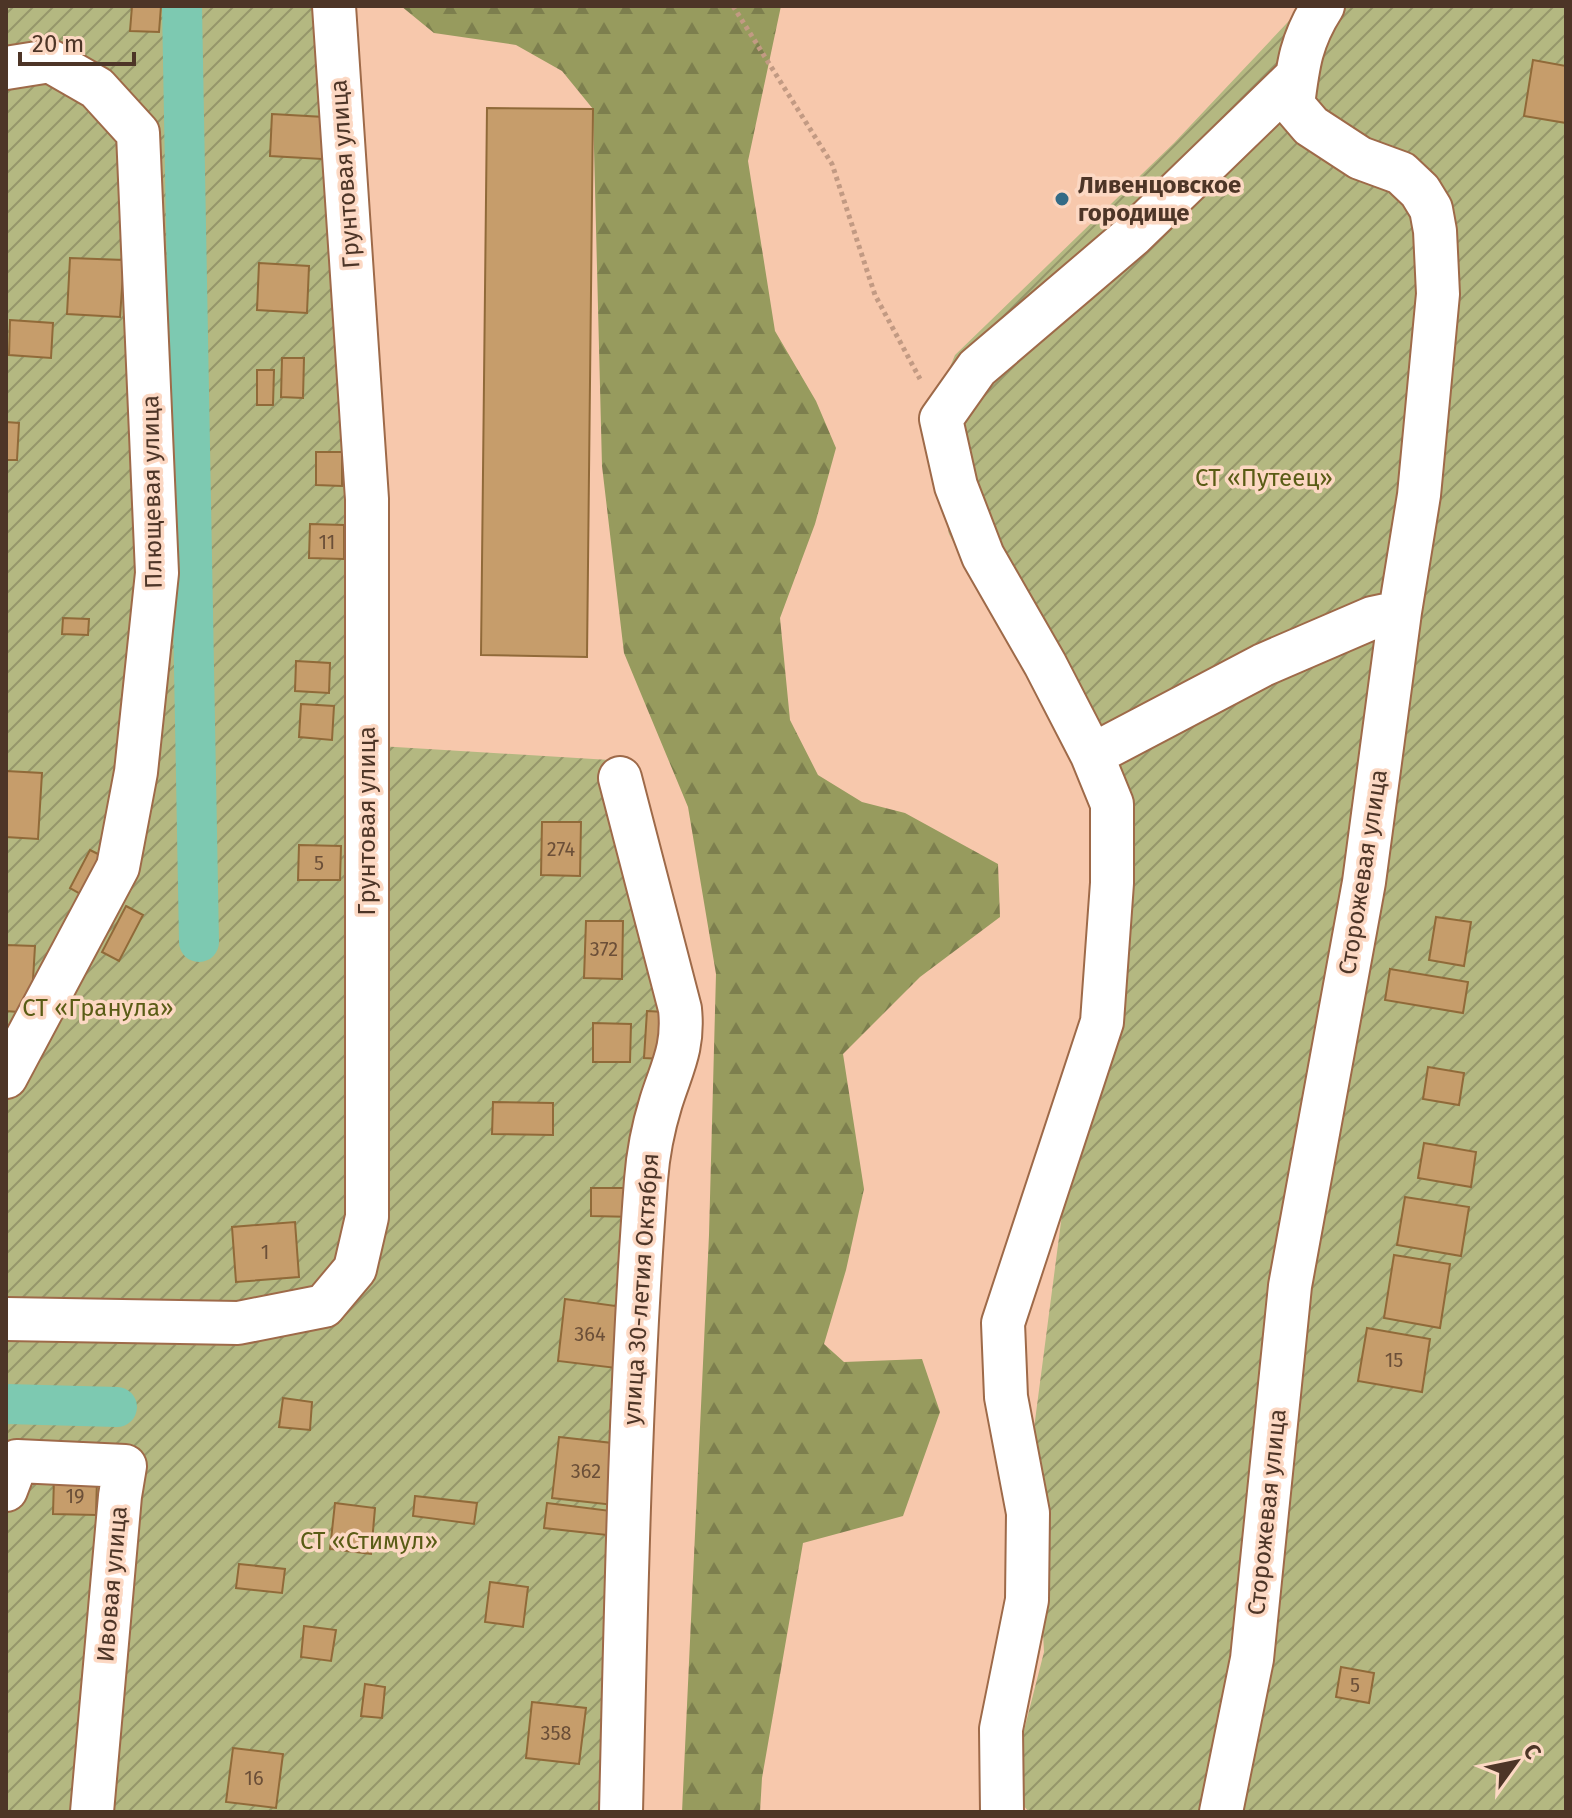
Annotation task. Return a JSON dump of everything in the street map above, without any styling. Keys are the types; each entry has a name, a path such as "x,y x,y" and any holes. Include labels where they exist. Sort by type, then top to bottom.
{"street":[{"name":"Грунтовая улица","path":"6,1319 238,1323 324,1306 355,1269 367,1217 367,499 334,6"},
{"name":"Сторожевая улица","path":"1221,1812 1252,1659 1290,1286 1364,882 1419,495 1438,294 1435,231 1431,209 1420,191 1401,173 1360,158 1311,126 1293,105 1298,57 1309,27 1323,6"},
{"name":"Плющевая улица","path":"6,68 50,61 97,88 138,133 157,573 136,772 118,867 6,1077"},
{"path":"1002,1812 1001,1729 1027,1600 1028,1513 1006,1397 1003,1323 1102,1022 1112,883 1112,804 1092,755 1045,664 983,556 956,486 941,419 977,368 1133,235 1297,76"},
{"path":"1092,755 1263,665 1372,618 1400,612"},
{"name":"улица 30-летия Октября","path":"620,778 680,1009 682,1028 676,1065 654,1127 647,1177 631,1402 621,1812"},
{"name":"Ивовая улица","path":"11,1476 125,1466 92,1812"}],"path":[{"path":"733,6 832,164 875,295 941,419"}],"green space":[{"name":"СТ «Стимул»","path":"6,6 352,6 379,746 626,761 673,1016 632,1661 635,1812 6,1812"},
{"path":"401,6 781,6 748,161 775,331 816,401 836,448 815,524 780,618 790,720 818,775 862,802 905,813 998,864 1000,917 920,977 843,1054 864,1189 846,1270 824,1344 844,1362 922,1359 940,1412 903,1516 803,1543 762,1778 760,1812 682,1812 709,1235 716,974 688,807 624,653 602,466 593,109 562,71 516,45 434,33"},
{"name":"СТ «Путеец»","path":"1303,6 1566,6 1566,1812 1029,1812 1009,1789 1044,1652 1033,1436 1112,832 949,534 928,420 955,355 1174,143"}],"building":[{"path":"132,6 161,6 159,32 130,31"},
{"path":"1533,60 1566,66 1566,123 1524,116"},
{"path":"487,108 593,109 587,657 481,655"},
{"path":"272,114 324,117 322,159 270,156"},
{"path":"70,258 124,260 120,317 67,314"},
{"path":"259,263 309,266 307,313 257,310"},
{"path":"10,320 53,323 51,358 9,355"},
{"path":"282,358 304,358 303,398 281,397"},
{"path":"257,370 274,370 273,405 257,405"},
{"path":"6,422 19,423 17,460 6,460"},
{"path":"316,452 342,452 342,486 316,485"},
{"path":"310,524 344,525 344,559 309,558"},
{"path":"63,618 89,619 88,635 62,634"},
{"path":"296,661 330,663 329,693 295,691"},
{"path":"301,704 334,706 332,740 299,737"},
{"path":"6,771 42,773 38,839 6,837"},
{"path":"542,822 581,822 580,876 541,875"},
{"path":"299,845 341,846 340,880 298,880"},
{"path":"90,850 106,858 86,897 70,888"},
{"path":"126,906 143,915 119,961 102,952"},
{"path":"1436,917 1471,922 1464,966 1429,960"},
{"path":"586,921 623,921 622,979 584,978"},
{"path":"6,945 35,946 31,1013 6,1011"},
{"path":"1390,969 1468,982 1463,1013 1385,1000"},
{"path":"647,1011 665,1012 662,1059 644,1058"},
{"path":"593,1023 631,1024 630,1062 593,1062"},
{"path":"1428,1067 1464,1073 1459,1105 1423,1099"},
{"path":"493,1102 553,1103 553,1135 492,1134"},
{"path":"1424,1143 1476,1152 1471,1187 1418,1178"},
{"path":"591,1188 636,1188 635,1217 591,1216"},
{"path":"1405,1197 1469,1207 1461,1256 1397,1245"},
{"path":"295,1222 299,1277 236,1282 232,1227"},
{"path":"1394,1255 1450,1264 1440,1328 1384,1318"},
{"path":"565,1299 623,1307 616,1368 558,1361"},
{"path":"1367,1328 1430,1339 1422,1392 1358,1381"},
{"path":"283,1398 312,1402 310,1430 279,1427"},
{"path":"559,1437 621,1444 614,1505 552,1498"},
{"path":"54,1477 97,1479 96,1515 53,1514"},
{"path":"415,1496 477,1503 474,1524 413,1516"},
{"path":"335,1503 375,1508 371,1554 330,1549"},
{"path":"547,1503 619,1512 616,1536 544,1528"},
{"path":"239,1564 285,1569 282,1593 236,1588"},
{"path":"490,1582 528,1587 523,1627 485,1622"},
{"path":"304,1626 336,1630 331,1661 301,1657"},
{"path":"1341,1667 1374,1673 1369,1703 1336,1697"},
{"path":"365,1684 385,1687 382,1718 361,1716"},
{"path":"532,1702 586,1708 579,1764 526,1758"},
{"path":"233,1748 283,1754 276,1808 226,1802"}],"waterway":[{"path":"182,6 199,942"},
{"path":"6,1404 117,1407"}],"place":[{"name":"Ливенцовское городище","path":"1062,199"}],"park label":[{"name":"СТ «Гранула»","path":"98,1008"}]}
